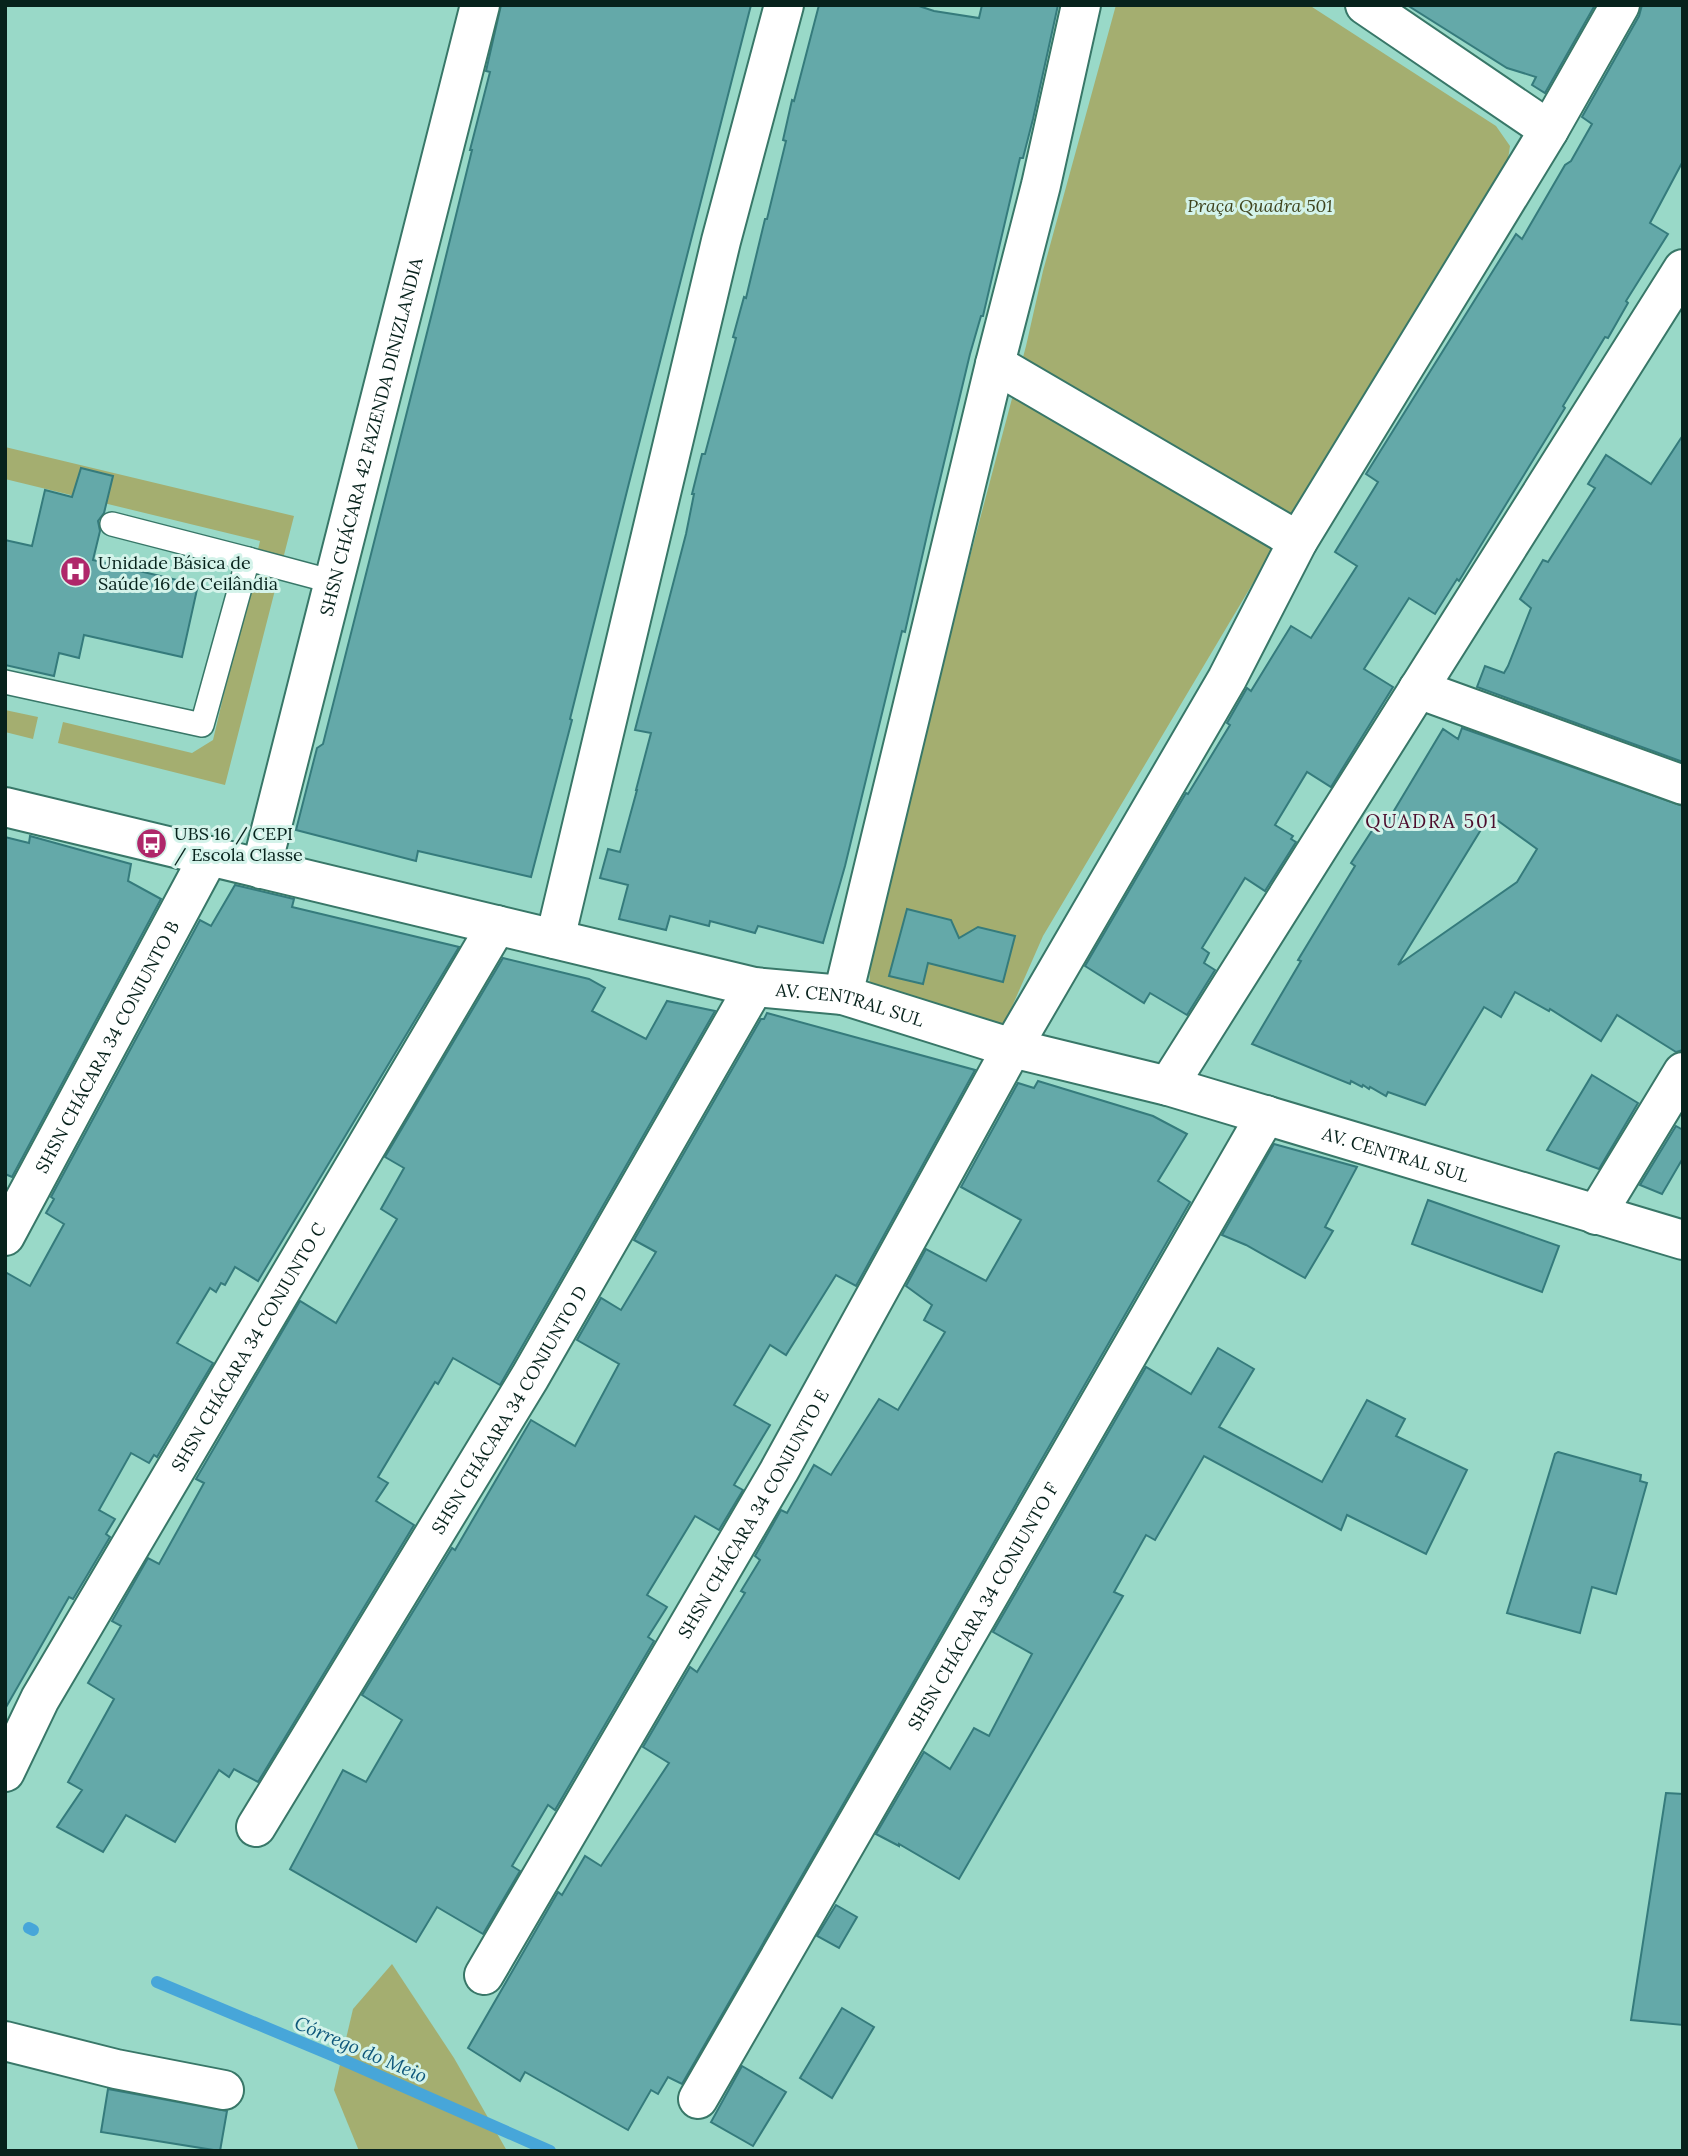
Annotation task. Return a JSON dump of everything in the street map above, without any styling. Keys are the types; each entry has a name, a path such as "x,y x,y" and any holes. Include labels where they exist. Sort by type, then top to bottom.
{"street":[{"name":"SHSN CHÁCARA 42 FAZENDA DINIZLANDIA","path":"261,869 480,5"},
{"path":"555,939 721,241 784,5"},
{"path":"843,995 995,364 1041,185 1081,5"},
{"path":"1365,5 1549,131"},
{"name":"SHSN CHÁCARA 34 CONJUNTO E","path":"484,1975 779,1471 1012,1048 1227,679 1298,541 1549,131 1620,5"},
{"path":"1168,1086 1683,270"},
{"path":"995,364 1298,541"},
{"path":"1418,689 1683,785"},
{"name":"AV. CENTRAL SUL","path":"5,807 754,987 843,995 1012,1048 1168,1086 1683,1240"},
{"name":"SHSN CHÁCARA 34 CONJUNTO B","path":"5,1236 209,856"},
{"name":"SHSN CHÁCARA 34 CONJUNTO C","path":"5,1772 40,1699 497,925"},
{"name":"SHSN CHÁCARA 34 CONJUNTO D","path":"256,1827 530,1377 754,987"},
{"path":"1596,1215 1683,1072"},
{"name":"SHSN CHÁCARA 34 CONJUNTO F","path":"698,2099 1266,1115"},
{"path":"5,2041 117,2069 224,2090"}],"lane":[{"path":"112,524 334,582"},
{"path":"5,682 202,725 248,559"}],"green space":[{"name":"Praça Quadra 501","path":"1116,5 1309,5 1496,126 1510,146 1507,166 1253,583 1043,936 1004,1025 870,990 869,958 1043,271"},
{"path":"5,447 294,516 225,785 58,743 63,722 192,753 213,740 260,541 5,479"},
{"path":"5,710 38,717 33,739 5,732"},
{"path":"392,1964 454,2058 507,2151 359,2151 334,2090 353,2009"}],"building":[{"path":"501,5 751,5 531,877 418,851 416,861 296,830 317,748 323,744 433,309 490,72 486,71"},
{"path":"819,5 916,5 934,11 979,18 982,5 1058,5 1033,119 1023,158 1020,158 983,316 970,354 905,632 902,631 845,866 823,943 758,926 755,933 710,921 709,926 670,916 666,930 619,919 628,885 600,878 608,849 620,852 637,790 651,733 635,730 686,534 702,454 705,454 736,338 733,337 744,297 746,298 786,141 783,140 792,100 794,101"},
{"path":"1407,5 1595,5 1545,93 1532,85 1536,77 1507,68"},
{"path":"1642,5 1683,5 1683,161 1650,223 1668,234 1626,301 1628,303 1608,338 1605,337 1563,406 1565,408 1459,581 1457,579 1435,614 1409,598 1364,669 1393,687 1331,787 1307,772 1275,825 1293,836 1291,839 1296,842 1265,891 1245,878 1202,948 1209,953 1204,963 1215,970 1187,1015 1150,993 1144,1003 1085,966 1186,793 1188,794 1230,725 1227,723 1247,688 1251,691 1291,626 1311,638 1357,566 1335,552 1378,482 1366,474 1516,234 1522,239 1565,165 1571,161 1592,124 1582,117 1639,16"},
{"path":"1683,435 1683,762 1477,687 1485,666 1504,673 1508,666 1531,608 1520,599 1543,560 1548,562 1595,488 1588,484 1606,455 1651,484"},
{"name":"Unidade Básica de Saúde 16 de Ceilândia","path":"81,468 113,476 104,513 98,521 100,531 93,560 198,585 182,657 84,635 79,658 59,653 54,676 5,665 5,540 32,546 45,490 72,497"},
{"path":"1462,728 1683,806 1683,1050 1676,1052 1617,1015 1601,1041 1550,1009 1549,1011 1515,992 1501,1017 1484,1007 1425,1105 1388,1092 1386,1096 1351,1081 1350,1084 1252,1044 1301,961 1298,960 1355,866 1351,863 1373,829 1380,834 1443,729 1458,739","holes":["1490,815 1537,849 1517,882 1398,965"]},
{"path":"30,836 131,864 128,881 161,899 12,1177 5,1174 5,837 29,843"},
{"path":"235,885 294,899 292,907 459,947 258,1281 235,1267 225,1285 221,1283 216,1292 210,1288 177,1343 213,1363 157,1457 154,1455 149,1463 131,1453 99,1510 115,1519 106,1534 110,1537 73,1599 69,1597 5,1709 5,1272 30,1286 64,1224 46,1213 54,1199 51,1197 200,920 211,926"},
{"path":"907,909 951,920 959,938 978,927 1015,936 1003,982 928,963 923,984 889,976"},
{"path":"503,958 589,979 605,988 592,1011 646,1039 667,1001 715,1011 500,1385 453,1358 438,1384 435,1382 378,1477 388,1483 376,1501 414,1525 258,1782 234,1769 229,1777 219,1770 175,1842 126,1815 103,1852 57,1827 82,1790 68,1782 114,1699 88,1683 121,1626 112,1621 148,1558 159,1564 204,1483 196,1479 300,1301 336,1323 397,1219 381,1209 404,1168 385,1157"},
{"path":"767,1013 975,1070 856,1286 836,1275 786,1355 770,1345 734,1405 770,1425 734,1485 743,1490 719,1530 695,1516 647,1595 667,1607 648,1637 654,1641 555,1810 548,1805 512,1866 520,1871 483,1934 437,1907 416,1942 290,1869 343,1770 366,1782 402,1720 362,1695 452,1548 455,1550 531,1420 575,1446 619,1364 577,1340 601,1298 621,1310 656,1252 634,1240 761,1019 764,1019"},
{"path":"1592,1075 1638,1103 1599,1169 1547,1150"},
{"path":"1038,1081 1153,1116 1187,1134 1158,1181 1190,1202 682,2084 668,2077 658,2094 651,2090 628,2130 525,2072 520,2081 468,2048 558,1892 562,1895 585,1856 601,1866 669,1763 643,1747 690,1667 697,1672 745,1593 741,1591 760,1560 755,1556 781,1510 787,1513 814,1465 831,1475 879,1399 898,1410 945,1332 924,1320 932,1305 906,1286 926,1249 986,1281 1021,1220 961,1187 1018,1083 1034,1088"},
{"path":"1676,1126 1683,1130 1683,1158 1662,1194 1640,1185"},
{"path":"1274,1144 1357,1167 1325,1227 1333,1231 1305,1278 1246,1245 1222,1235"},
{"path":"1428,1200 1559,1246 1542,1292 1412,1244"},
{"path":"1218,1348 1254,1369 1219,1427 1322,1482 1367,1400 1405,1419 1396,1436 1467,1470 1426,1554 1347,1515 1341,1530 1204,1456 1155,1540 1146,1535 1114,1592 1123,1596 959,1879 899,1844 876,1834 924,1752 950,1769 974,1728 989,1736 1032,1654 993,1632 1146,1367 1191,1394"},
{"path":"1558,1452 1641,1475 1640,1481 1647,1483 1616,1594 1592,1587 1580,1633 1507,1613 1555,1454"},
{"path":"1666,1793 1683,1794 1683,2025 1631,2020"},
{"path":"836,1905 857,1917 839,1948 817,1936"},
{"path":"842,2008 874,2027 832,2098 800,2078"},
{"path":"742,2066 786,2092 753,2146 711,2122"},
{"path":"108,2089 227,2111 220,2151 101,2132"}],"waterway":[{"name":"Córrego do Meio","path":"29,1928 33,1930"},
{"name":"Córrego do Meio","path":"157,1982 550,2151"}],"place":[{"name":"Unidade Básica de Saúde 16 de Ceilândia","path":"75,572"},
{"name":"UBS 16 / CEPI / Escola Classe","path":"151,843"}],"district":[{"name":"QUADRA 501","path":"1432,821"}]}
